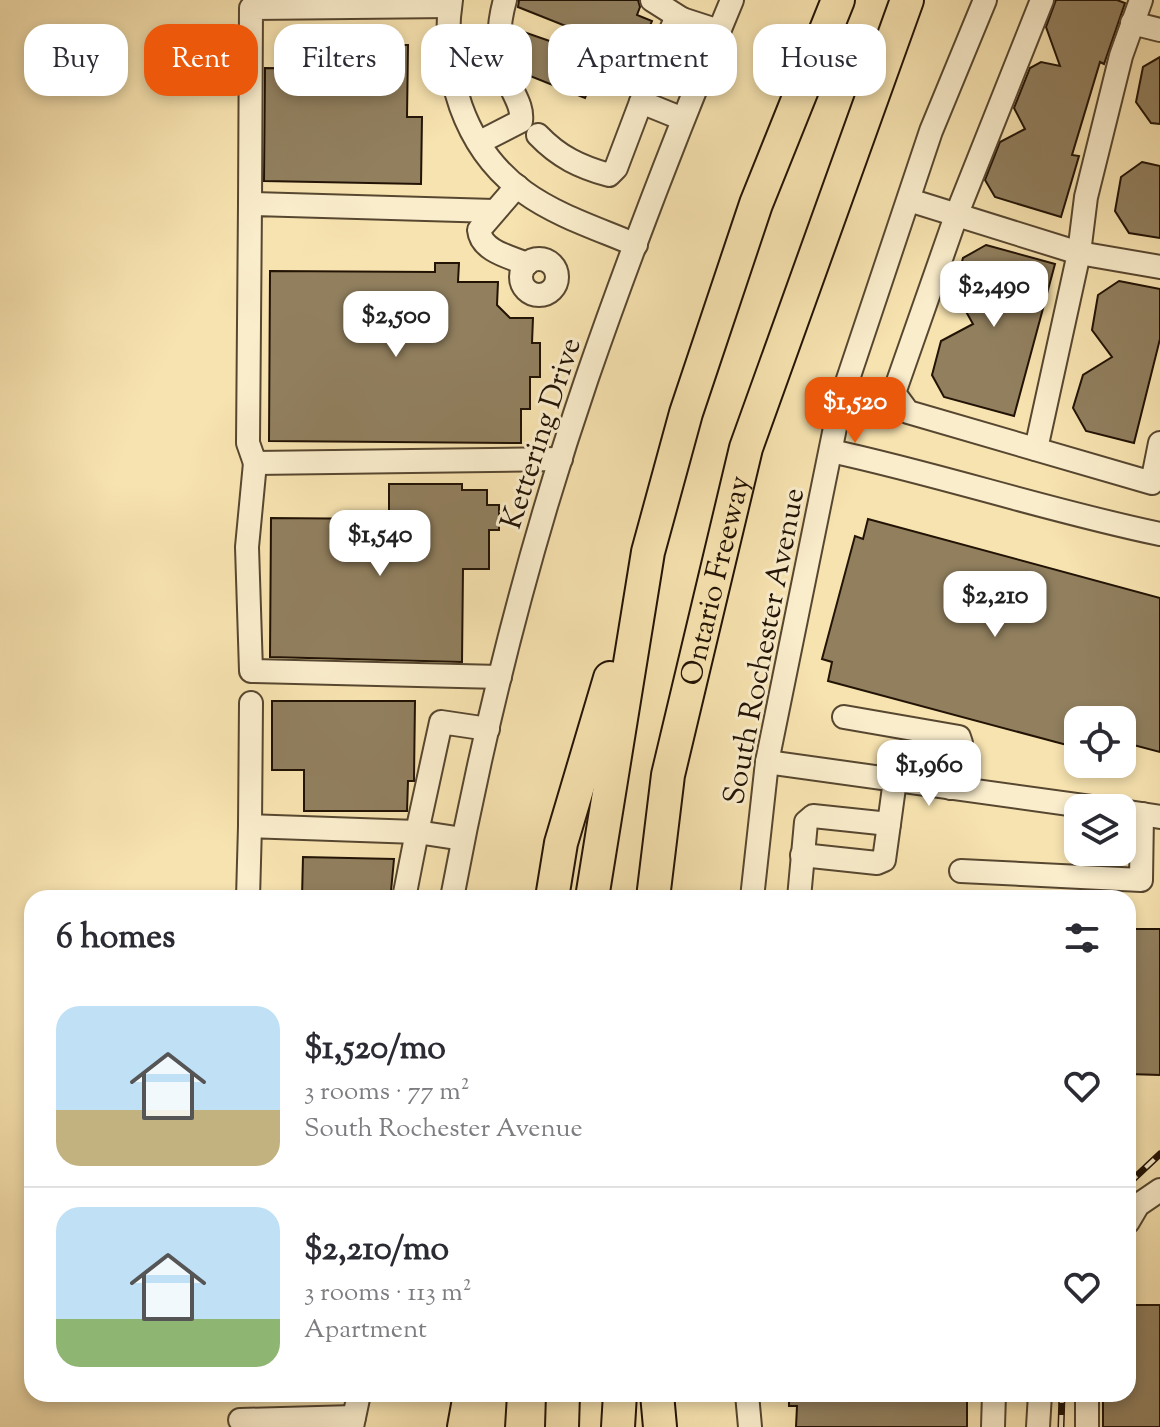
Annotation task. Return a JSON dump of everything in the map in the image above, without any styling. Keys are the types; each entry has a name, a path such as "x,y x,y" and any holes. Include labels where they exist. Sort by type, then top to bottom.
{"highway":[{"name":"Ontario Freeway","path":"593,890 648,552 686,413 756,204 838,0"},
{"name":"Ontario Freeway","path":"654,890 668,775 746,448 907,0"},
{"path":"553,890 561,843 648,552"},
{"path":"464,1427 469,1402"},
{"path":"488,1427 490,1402"},
{"path":"562,1427 563,1402"},
{"path":"618,1427 620,1402"},
{"path":"658,1402 660,1427"}],"street":[{"path":"480,142 521,121 521,110 498,49 505,0"},
{"path":"652,0 682,19 697,24"},
{"name":"Kettering Drive","path":"722,24 732,0"},
{"name":"South Rochester Avenue","path":"753,890 767,762 840,403 931,131 985,0"},
{"path":"1042,0 956,216 894,393 908,412 1152,483 1160,443"},
{"path":"1036,449 1079,253 1086,197 1121,56 1141,0"},
{"path":"500,677 251,671 247,547 255,463 248,443 251,8 451,3 447,41 449,63 465,119 496,166 517,186 559,212 636,245"},
{"path":"538,135 553,151 580,167 609,175 616,168 674,23 682,19"},
{"path":"1132,23 1160,30"},
{"name":"Kettering Drive","path":"453,890 500,677 561,459 587,379 692,96"},
{"path":"641,102 683,119"},
{"path":"517,186 479,230 480,238 485,246 527,264"},
{"path":"909,200 1079,253 1160,267"},
{"path":"250,204 494,211"},
{"path":"831,451 1088,519 1160,534"},
{"path":"255,463 561,459"},
{"path":"248,890 251,703"},
{"path":"844,717 959,737 961,743 951,788"},
{"path":"406,890 441,722 488,729"},
{"path":"767,762 1064,803"},
{"path":"802,855 877,863 884,860 895,780"},
{"path":"961,871 1150,880 1141,814"},
{"path":"800,890 806,822 813,816 889,824"},
{"path":"250,826 417,832 463,839"},
{"path":"1136,1208 1160,1190"},
{"path":"240,1420 353,1422 357,1402"},
{"path":"748,1402 750,1427"},
{"path":"993,1427 994,1402"},
{"path":"1038,1427 1040,1402"},
{"path":"1087,1402 1087,1427"}],"building":[{"path":"519,0 638,0 640,7 637,15 652,21 651,24 561,24 518,7"},
{"path":"1056,0 1117,0 1125,3 1104,64 1100,62 1072,155 1079,156 1061,217 995,197 985,180 1000,142 1025,129 1014,108 1030,68 1041,62 1060,66 1046,27"},
{"path":"532,35 548,40 548,83 532,77"},
{"path":"405,45 408,45 407,117 422,117 421,184 264,181 265,68 274,68 274,96 405,96"},
{"path":"1160,57 1160,124 1151,123 1136,102 1143,67"},
{"path":"1142,162 1160,166 1160,238 1129,233 1115,211 1121,177"},
{"path":"986,245 1055,264 1014,416 944,397 932,375 941,341 973,324 954,290 963,258"},
{"path":"435,263 459,263 458,282 498,282 497,305 510,318 533,318 532,343 540,343 540,377 530,377 530,409 521,409 521,443 269,441 270,271 435,272"},
{"path":"1119,281 1160,289 1160,339 1134,443 1086,431 1073,408 1083,375 1112,357 1092,330 1098,295"},
{"path":"389,484 462,484 462,490 487,490 487,505 499,505 499,530 489,530 489,569 463,569 462,662 270,657 271,518 389,519"},
{"path":"868,519 1160,598 1160,752 1136,746 1136,706 1064,706 1064,744 828,681 832,662 822,659 855,536 863,539"},
{"path":"272,701 415,701 414,781 408,781 407,811 304,811 304,770 272,770"},
{"path":"303,857 394,859 391,890 302,890"},
{"path":"1136,929 1160,929 1160,1075 1136,1074"},
{"path":"1136,1305 1160,1305 1160,1427 1103,1427 1103,1402 1136,1402"},
{"path":"789,1402 967,1402 967,1427 796,1427 797,1406 789,1406"}],"railway":[{"path":"1136,1176 1160,1154"},
{"path":"1061,1427 1062,1402"}]}
